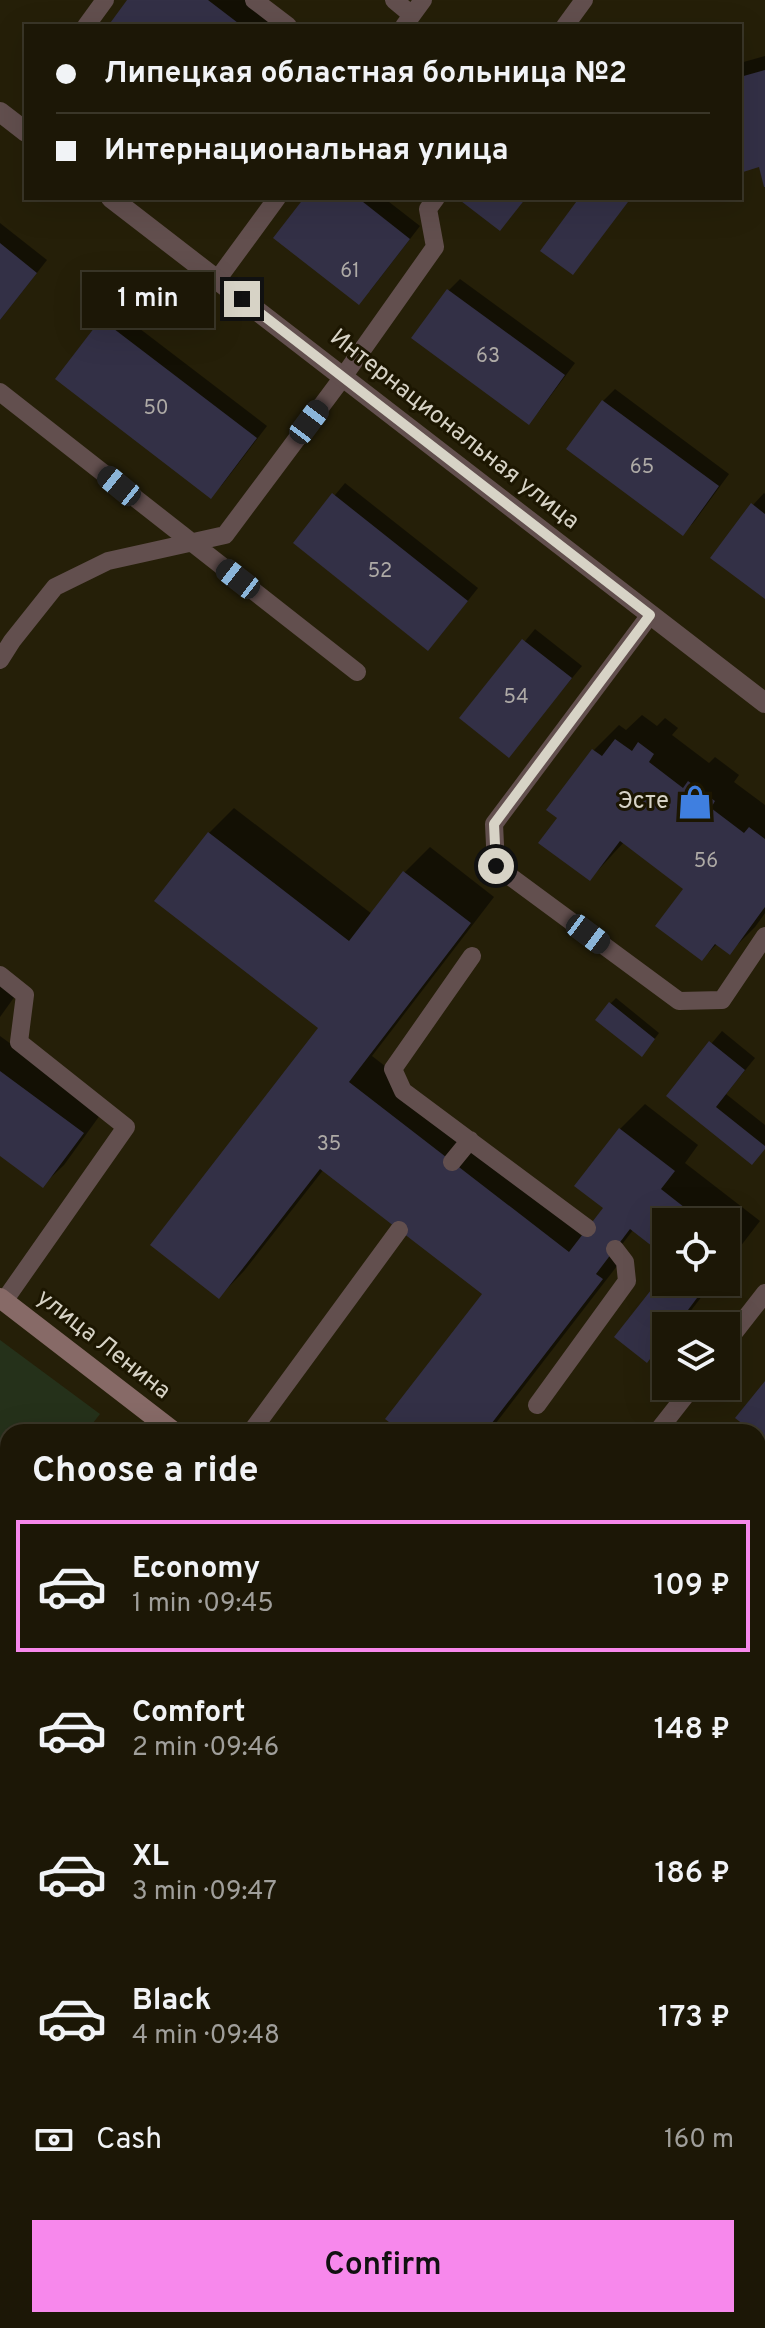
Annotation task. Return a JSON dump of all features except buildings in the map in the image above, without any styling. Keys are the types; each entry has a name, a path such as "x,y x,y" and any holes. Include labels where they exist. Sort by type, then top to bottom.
{"street":[{"name":"Интернациональная улица","path":"114,200 765,703"},
{"name":"улица Ленина","path":"2,1300 164,1424"}],"lane":[{"path":"87,24 105,0"},
{"path":"254,0 285,24"},
{"path":"394,0 413,14"},
{"path":"566,24 584,0"},
{"path":"217,280 276,200"},
{"path":"0,660 55,587 108,561 225,535 435,247 428,209 435,200"},
{"path":"0,392 357,672"},
{"path":"650,615 494,824 496,866 679,1001 722,1000 765,936"},
{"path":"472,956 393,1069 403,1091 587,1228"},
{"path":"0,975 25,995 19,1042 126,1127 2,1300"},
{"path":"452,1162 470,1140"},
{"path":"257,1424 399,1230"},
{"path":"537,1405 627,1281 625,1262 615,1249"},
{"path":"740,1325 765,1293"},
{"path":"663,1424 682,1400"}],"green space":[{"path":"0,1340 100,1414 92,1424 0,1424"}],"place":[{"name":"Эсте","path":"695,802"}],"route":[{"path":"242,299 650,615 494,824 496,866"}]}
